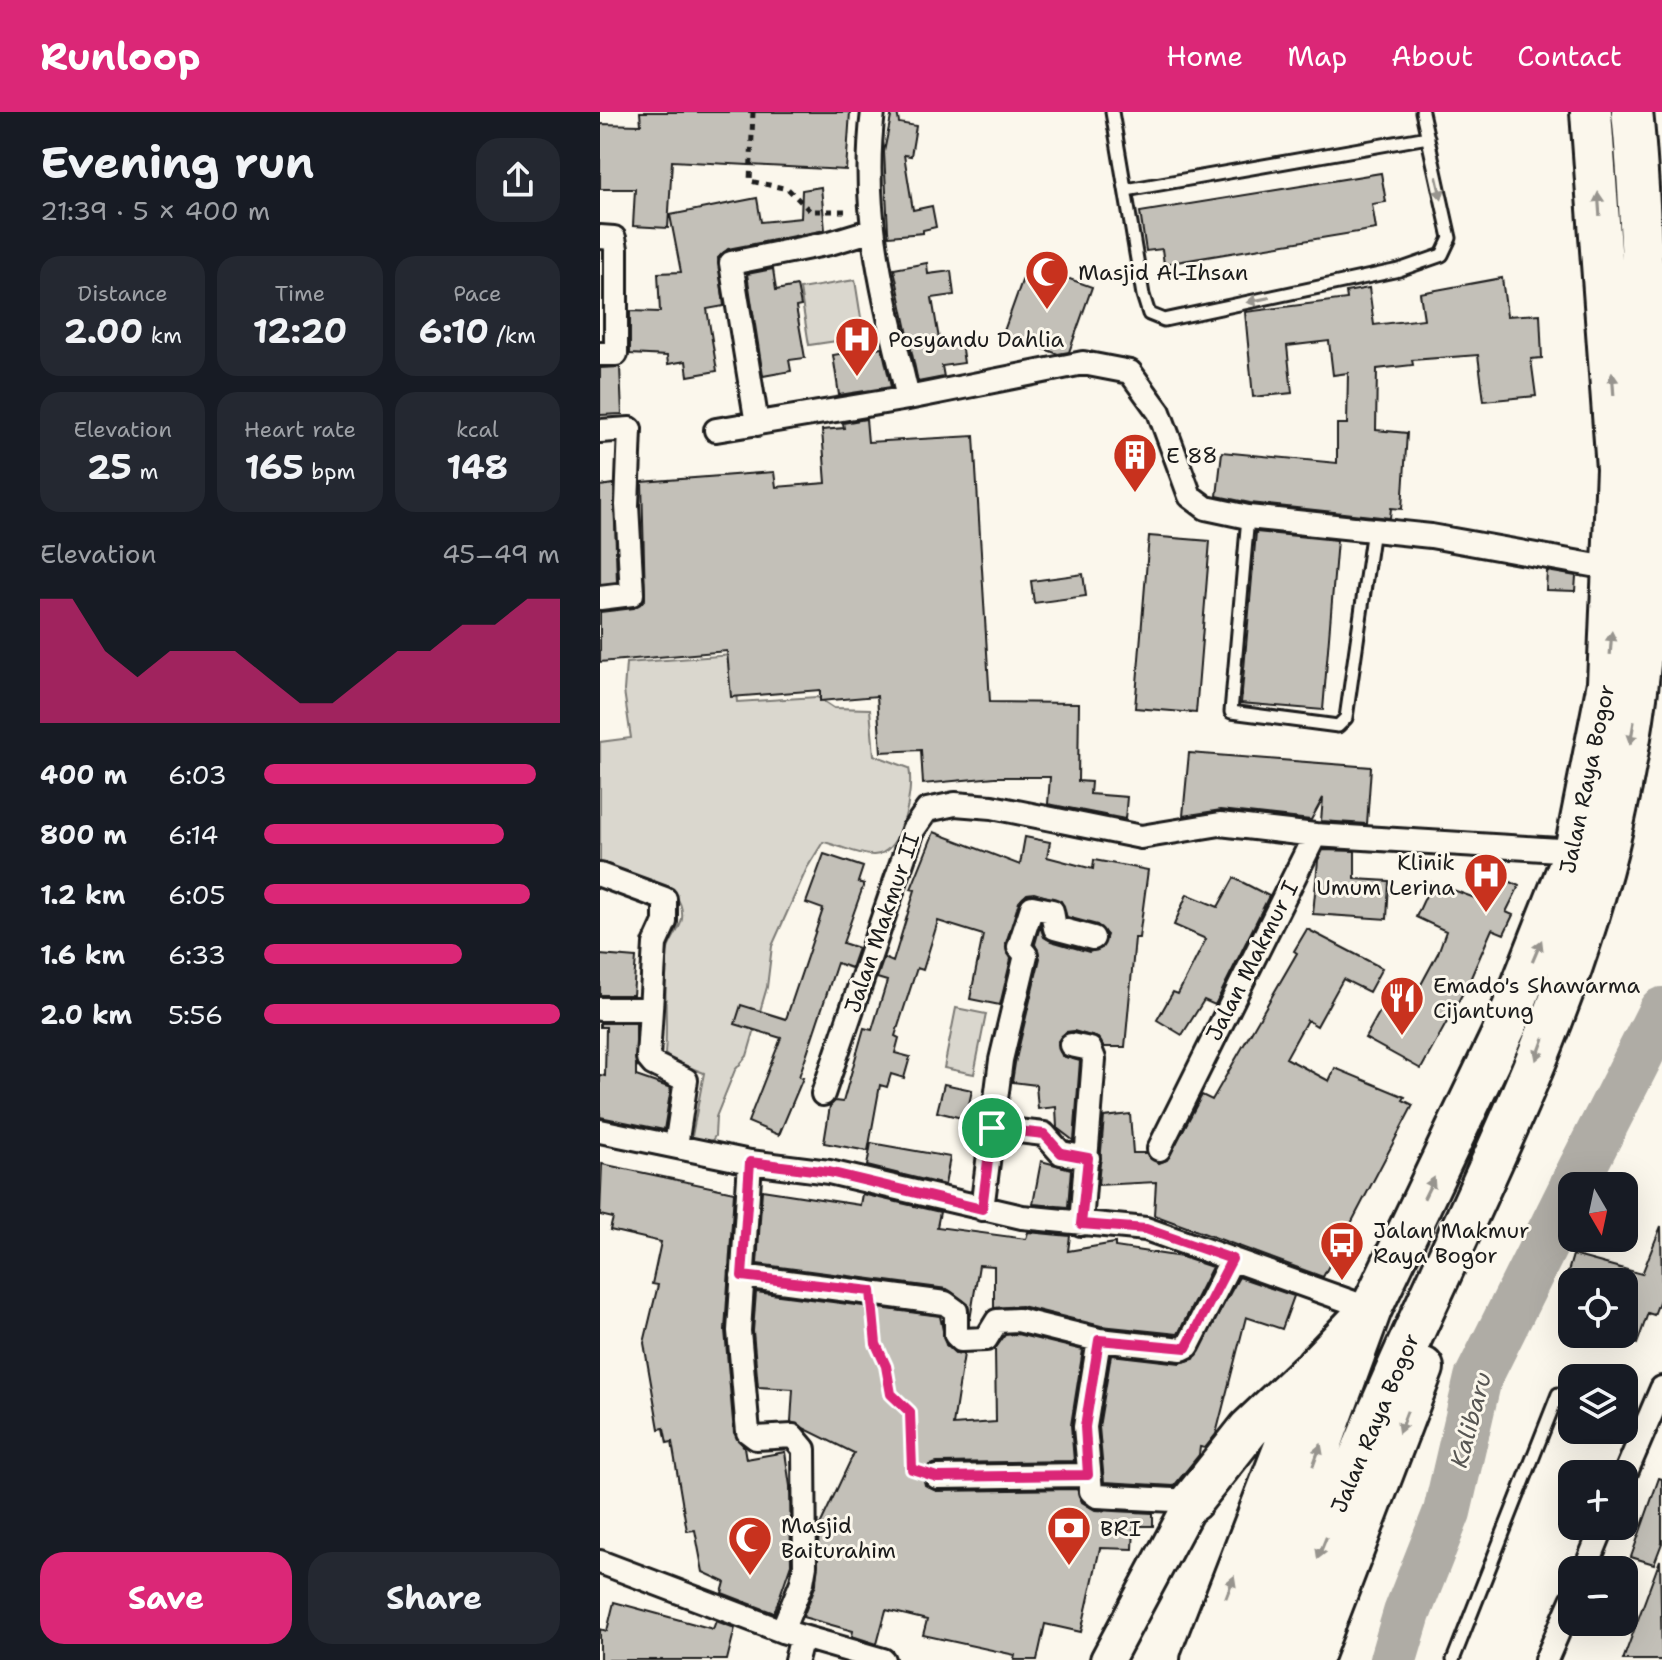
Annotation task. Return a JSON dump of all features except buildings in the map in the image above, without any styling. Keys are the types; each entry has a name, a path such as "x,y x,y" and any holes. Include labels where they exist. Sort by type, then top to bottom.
{"highway":[{"name":"Jalan Raya Bogor","path":"1242,1660 1368,1318 1505,1028 1575,851 1608,683 1617,469 1591,112"},
{"name":"Jalan Raya Bogor","path":"1276,1660 1377,1412 1482,1189 1531,1073 1583,933 1613,827 1633,723 1649,589 1653,284 1637,180 1632,112"},
{"path":"1637,180 1662,229"},
{"path":"1652,432 1662,356"},
{"name":"Jalan Raya Bogor","path":"1321,1657 1482,1189"},
{"name":"Jalan Raya Bogor","path":"1202,1660 1316,1366 1368,1318"},
{"path":"1192,1501 1249,1429 1316,1366"}],"street":[{"path":"873,112 871,220 908,398"},
{"path":"757,424 731,263 830,243 871,220"},
{"path":"600,237 614,238 616,249 616,354 600,354"},
{"path":"1605,294 1653,284"},
{"path":"716,430 908,398 1083,363 1130,372 1159,412 1190,496 1197,504 1248,517 1373,528 1465,541 1614,569"},
{"path":"600,431 630,429 627,505 632,594 600,598"},
{"name":"Jalan Makmur II","path":"823,1094 913,830 927,810 955,804 992,807 1141,837 1220,824 1315,835"},
{"path":"1315,835 1575,851"},
{"name":"Jalan Makmur I","path":"1159,1149 1315,835"},
{"path":"600,875 665,899 665,922 655,944 648,1058 653,1064 682,1076 687,1084 676,1146"},
{"path":"982,1209 1001,1060 1025,958 1025,952 1019,947 1032,907 1052,911 1055,928 1093,938"},
{"path":"600,1009 650,1009"},
{"path":"1071,1045 1090,1049 1094,1059 1081,1224"},
{"path":"992,1128 1044,1134 1061,1153 1088,1158"},
{"path":"600,1131 750,1162 829,1172 982,1209 1081,1224 1146,1229 1232,1259 1368,1318"},
{"path":"750,1162 739,1331 748,1432 756,1438 793,1436 803,1443 802,1582 792,1634 796,1660"},
{"path":"742,1276 871,1291 952,1306 956,1311 956,1335 961,1340 986,1339 997,1321 1007,1320 1099,1340 1186,1348 1232,1259"},
{"path":"1099,1340 1085,1427 1091,1491 1097,1496 1192,1501 1107,1660"},
{"path":"1631,1460 1662,1388"},
{"path":"937,1477 1088,1475"},
{"path":"600,1562 792,1634 883,1660"},
{"path":"1546,1660 1558,1632"}],"lane":[{"path":"1112,112 1143,295 1149,314 1164,320 1399,270 1442,255 1450,238 1422,112"},
{"path":"1126,190 1428,137"},
{"path":"1248,517 1231,712 1338,726 1346,718 1373,528"},
{"path":"1453,1660 1558,1394"}],"path":[{"path":"753,112 750,181 788,189 810,211 871,220"},
{"path":"871,1291 876,1344 886,1366 891,1394 910,1412 910,1467 937,1477"}],"shaded area":[{"path":"855,280 864,337 809,345 800,289"},
{"path":"732,655 737,702 817,697 834,708 870,709 874,755 909,768 910,791 899,834 883,852 867,855 823,842 807,868 772,946 767,987 747,1056 735,1070 716,1117 715,1136 709,1145 697,1144 692,1136 704,1073 673,1061 665,1054 667,953 681,923 681,906 675,895 653,881 600,870 600,742 631,738 624,691 626,663"},
{"path":"956,1008 986,1014 974,1074 944,1068"}],"waterway":[{"name":"Kalibaru","path":"1580,1172 1662,1011"},
{"name":"Kalibaru","path":"1393,1660 1407,1613 1447,1512 1478,1378 1558,1217"}],"place":[{"name":"Masjid Al-Ihsan","path":"1047,311"},
{"name":"Posyandu Dahlia","path":"857,378"},
{"name":"E 88","path":"1135,494"},
{"name":"Klinik Umum Lerina","path":"1486,914"},
{"name":"Emado's Shawarma Cijantung","path":"1402,1037"},
{"name":"Jalan Makmur Raya Bogor","path":"1342,1282"},
{"name":"BRI","path":"1069,1567"},
{"name":"Masjid Baiturahim","path":"750,1577"}],"route":[{"path":"992,1128 1044,1134 1061,1153 1088,1158 1081,1224 1146,1229 1232,1259 1186,1348 1099,1340 1085,1427 1088,1475 937,1477 912,1469 910,1412 891,1394 886,1366 876,1344 871,1291 742,1276 750,1162 829,1172 982,1209 992,1128"}]}
